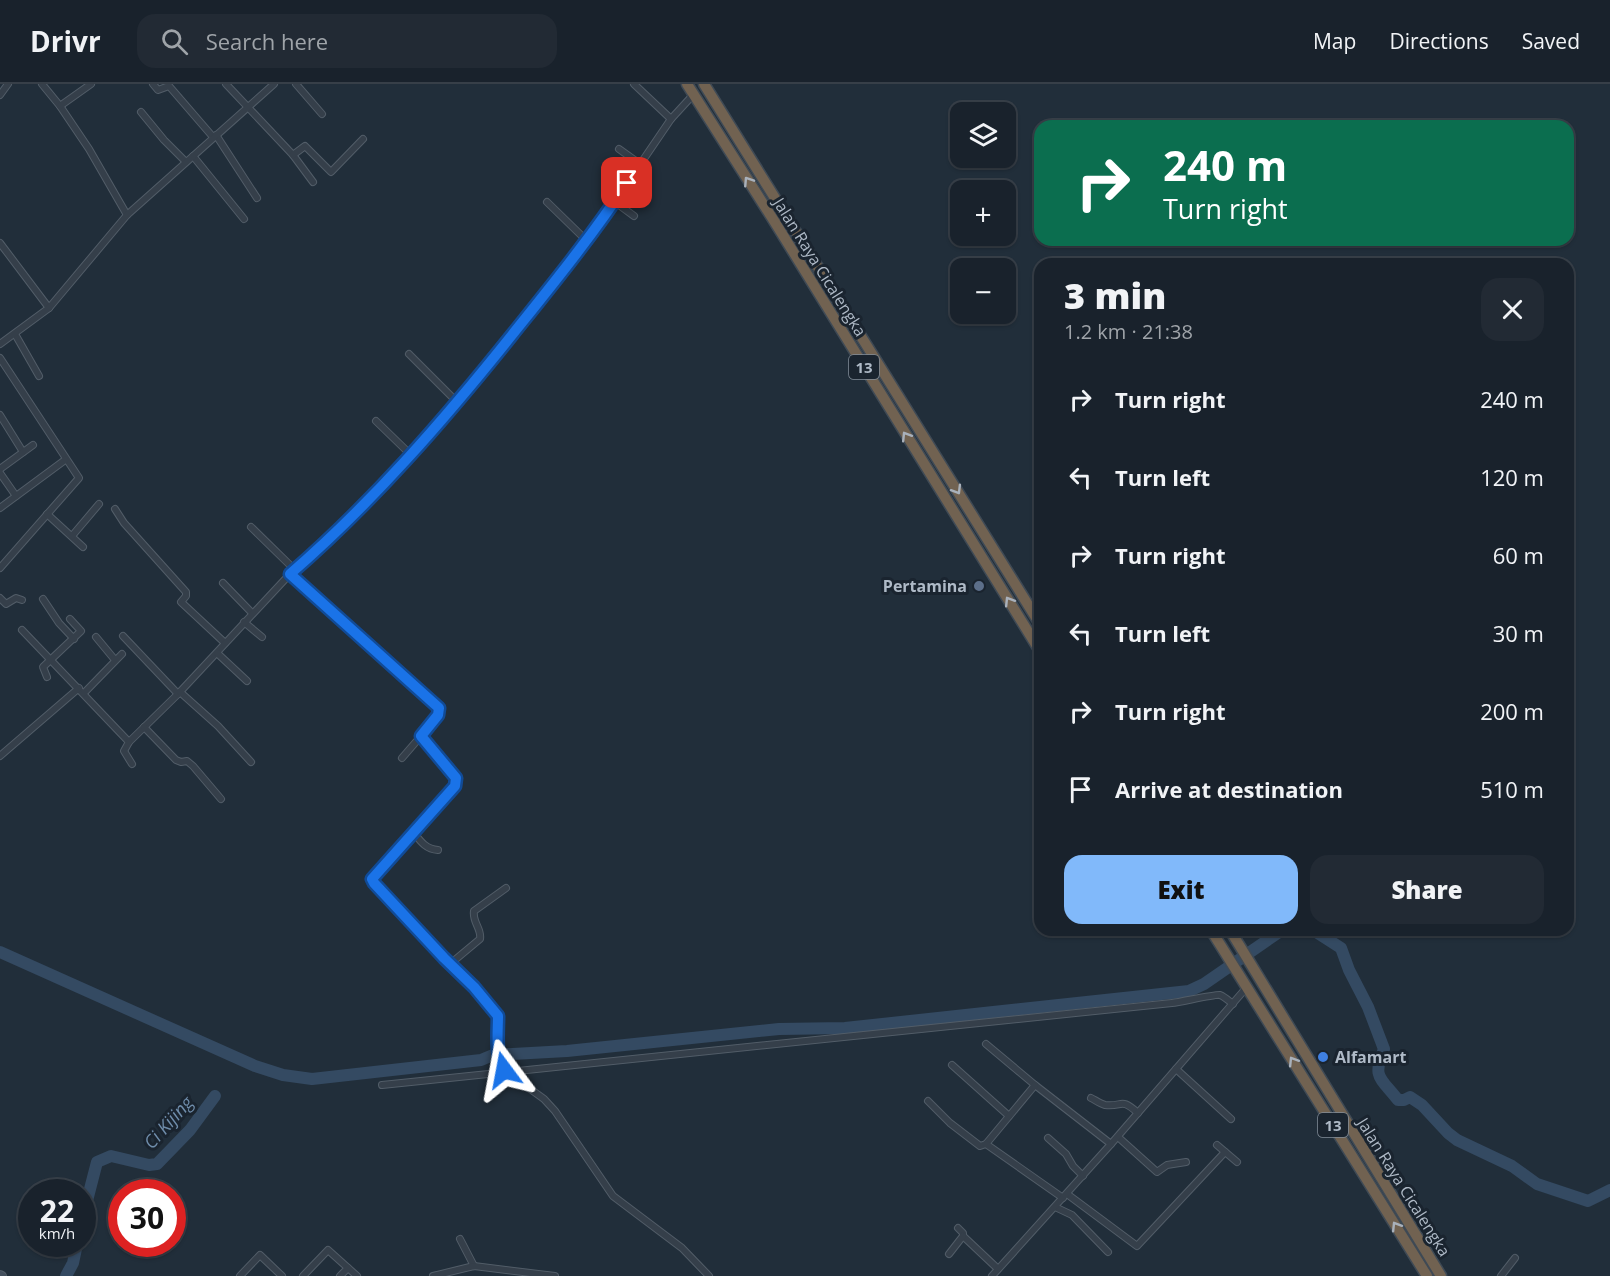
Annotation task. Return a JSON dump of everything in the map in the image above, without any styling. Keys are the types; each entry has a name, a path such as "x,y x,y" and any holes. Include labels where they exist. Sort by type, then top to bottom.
{"highway":[{"name":"Jalan Raya Cicalengka","path":"687,84 1034,641"},
{"name":"Jalan Raya Cicalengka","path":"704,84 1034,614"},
{"name":"Jalan Raya Cicalengka","path":"1215,936 1427,1276"},
{"name":"Jalan Raya Cicalengka","path":"1233,936 1441,1276"}],"street":[{"path":"0,95 8,84"},
{"path":"42,84 89,149 127,215"},
{"path":"60,106 92,84"},
{"path":"153,84 158,90 169,86 214,136 258,198"},
{"path":"226,84 293,155 313,182"},
{"path":"0,344 49,308 127,215 274,84"},
{"path":"296,84 322,114"},
{"path":"634,84 671,119"},
{"path":"132,764 123,751 129,742 179,693 292,572 341,527 458,403 587,241 671,119 693,95"},
{"path":"141,112 186,162"},
{"path":"293,155 305,146 331,172 363,139"},
{"path":"619,149 640,164"},
{"path":"193,156 244,219"},
{"path":"547,202 587,241"},
{"path":"615,202 634,216"},
{"path":"0,243 49,308"},
{"path":"15,334 39,376"},
{"path":"409,354 458,403"},
{"path":"0,358 79,479 0,568"},
{"path":"0,415 23,452"},
{"path":"376,421 410,454"},
{"path":"16,496 0,471 33,445"},
{"path":"0,508 65,460"},
{"path":"72,536 99,504"},
{"path":"115,509 124,524 186,592 181,602 225,643"},
{"path":"47,514 83,547"},
{"path":"251,527 292,572 439,708 438,715 402,758"},
{"path":"223,583 252,613"},
{"path":"0,598 6,604 16,598 22,600"},
{"path":"43,599 59,623 74,639"},
{"path":"47,677 42,668 81,630 70,619"},
{"path":"244,622 262,637"},
{"path":"22,630 129,742"},
{"path":"123,636 179,693 218,726 251,762"},
{"path":"96,637 115,660"},
{"path":"217,653 247,681"},
{"path":"0,756 82,691 123,654"},
{"path":"144,727 176,760 187,761 193,766 221,799"},
{"path":"421,736 456,778 455,783 452,790 372,879 374,883 474,987 498,1016 497,1036 504,1069 544,1099 555,1111 613,1196 682,1248 709,1276"},
{"path":"414,833 422,844 438,850"},
{"path":"450,964 480,939 481,933 474,920 474,911 506,888"},
{"path":"992,1276 1118,1137 1247,987"},
{"path":"382,1085 504,1069 1182,1002 1215,995 1220,995 1233,1004"},
{"path":"986,1044 1111,1144"},
{"path":"952,1065 1009,1116"},
{"path":"1176,1069 1231,1119"},
{"path":"928,1101 978,1146 986,1144 1035,1085"},
{"path":"1091,1098 1104,1105 1127,1103 1138,1113"},
{"path":"1118,1137 1157,1172 1167,1165 1186,1162"},
{"path":"1048,1138 1066,1154 1083,1176"},
{"path":"986,1144 1137,1246 1225,1152"},
{"path":"1217,1145 1237,1162"},
{"path":"1055,1208 1072,1215 1108,1252"},
{"path":"958,1228 963,1236 998,1269"},
{"path":"949,1254 963,1236"},
{"path":"460,1239 474,1266"},
{"path":"303,1276 328,1250 357,1276"},
{"path":"240,1276 260,1255 282,1276"},
{"path":"1501,1276 1515,1258"},
{"path":"433,1276 474,1266 555,1276"},
{"path":"340,1276 348,1268"}],"waterway":[{"path":"0,952 255,1066 283,1075 312,1079 481,1060 493,1055 567,1051 779,1029 845,1028 1189,991 1204,984 1273,936"},
{"path":"1322,936 1341,948 1384,1049 1378,1072 1382,1081 1398,1100 1410,1097 1422,1105 1457,1140 1512,1166 1537,1184 1588,1201 1610,1190"},
{"name":"Ci Kijing","path":"93,1179 97,1162 111,1156 149,1165 157,1164 190,1130 215,1096"},
{"name":"Ci Kijing","path":"66,1276 74,1257"}],"place":[{"name":"Pertamina","path":"979,586"},
{"name":"Alfamart","path":"1323,1057"}],"route":[{"path":"504,1070 497,1041 498,1016 474,987 444,958 372,879 455,786 456,778 421,736 440,712 439,708 290,574 374,494 458,403 571,263 627,183"}]}
